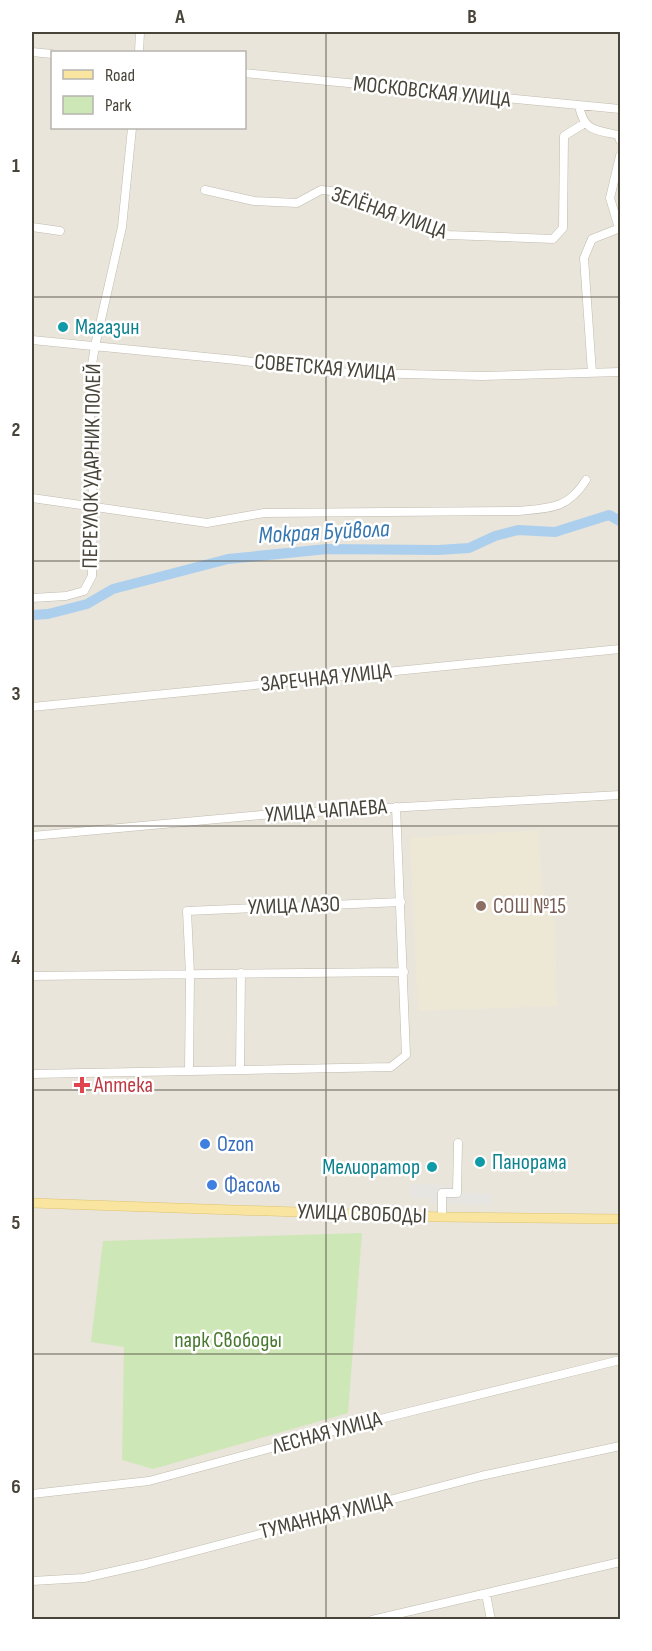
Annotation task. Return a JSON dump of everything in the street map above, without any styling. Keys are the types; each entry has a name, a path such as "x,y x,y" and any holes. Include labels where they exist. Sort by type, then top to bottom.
{"main road":[{"name":"УЛИЦА СВОБОДЫ","path":"32,1203 442,1217 621,1219"}],"street":[{"path":"139,51 140,32"},
{"path":"32,52 51,54"},
{"name":"МОСКОВСКАЯ УЛИЦА","path":"246,73 621,109"},
{"path":"579,106 581,118 589,128 620,135"},
{"name":"ЗЕЛЁНАЯ УЛИЦА","path":"205,190 254,201 297,203 321,190 342,192 387,207 448,235 553,239 563,228 564,136 585,123"},
{"name":"ПЕРЕУЛОК УДАРНИК ПОЛЕЙ","path":"32,598 66,596 84,591 92,576 93,507 89,383 95,345 123,227 132,129"},
{"path":"592,373 584,258 592,239 620,228 610,198 621,156"},
{"path":"32,227 60,231"},
{"name":"СОВЕТСКАЯ УЛИЦА","path":"32,340 330,372 482,376 621,372"},
{"path":"32,498 207,523 264,513 518,511 558,506 578,493 586,480"},
{"name":"ЗАРЕЧНАЯ УЛИЦА","path":"32,707 621,649"},
{"name":"УЛИЦА ЧАПАЕВА","path":"32,836 261,815 621,795"},
{"path":"32,1074 391,1067 406,1054 396,807"},
{"name":"УЛИЦА ЛАЗО","path":"190,974 187,911 401,902"},
{"path":"32,976 404,972"},
{"path":"240,1070 241,973"},
{"path":"189,1071 190,974"},
{"path":"442,1217 442,1193 457,1193 458,1143"},
{"name":"ЛЕСНАЯ УЛИЦА","path":"32,1494 149,1480 360,1424 621,1360"},
{"name":"ТУМАННАЯ УЛИЦА","path":"32,1581 84,1578 481,1476 621,1446"},
{"path":"372,1620 621,1562"},
{"path":"486,1594 491,1620"}],"shaded area":[{"path":"32,32 620,32 620,1619 32,1619"},
{"name":"СОШ №15","path":"539,830 542,888 555,924 557,1006 418,1011 410,838"},
{"path":"410,1184 457,1186 464,1193 492,1194 491,1205 431,1203 430,1198 410,1198"}],"green space":[{"name":"парк Свободы","path":"362,1233 348,1413 153,1469 122,1460 124,1347 91,1342 103,1241"}],"waterway":[{"name":"Мокрая Буйвола","path":"32,615 48,614 87,604 113,589 228,559 327,549 469,548 495,536 518,530 555,532 609,515 620,521"}],"place":[{"name":"Магазин","path":"63,327"},
{"name":"СОШ №15","path":"481,906"},
{"name":"Аптека","path":"82,1085"},
{"name":"Ozon","path":"205,1144"},
{"name":"Панорама","path":"480,1162"},
{"name":"Мелиоратор","path":"432,1167"},
{"name":"Фасоль","path":"212,1185"}]}
